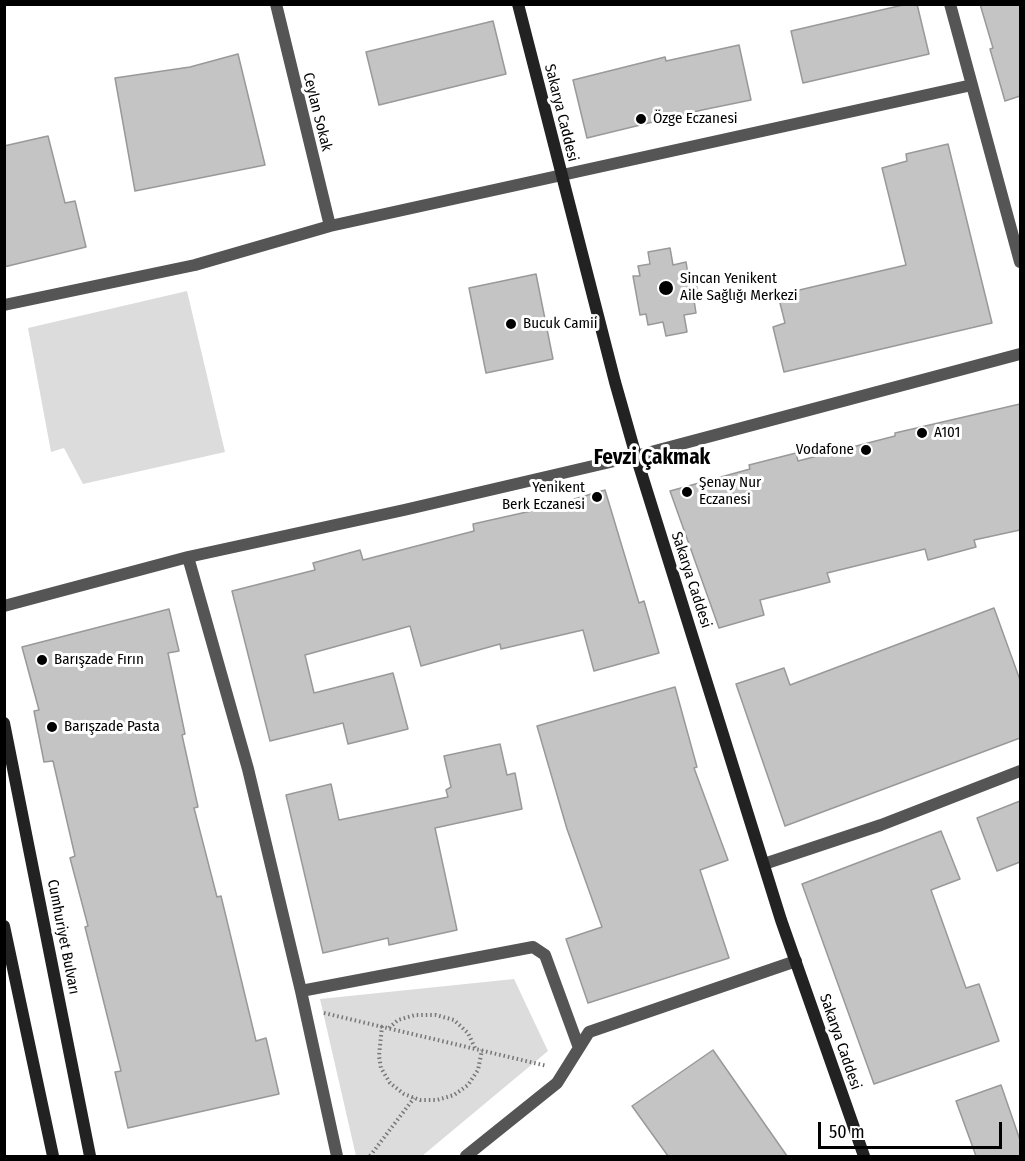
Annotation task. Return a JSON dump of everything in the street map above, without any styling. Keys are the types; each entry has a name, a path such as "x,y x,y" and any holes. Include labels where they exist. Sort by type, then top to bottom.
{"street":[{"name":"Ceylan Sokak","path":"276,4 330,226"},
{"name":"Sakarya Caddesi","path":"518,4 561,176 636,456 764,864 864,1156"},
{"path":"950,4 1020,262"},
{"path":"4,305 195,265 330,226 972,85"},
{"path":"4,606 188,557 636,456 1020,354"},
{"path":"188,557 248,769 301,991 337,1156"},
{"name":"Cumhuriyet Bulvarı","path":"4,723 90,1156"},
{"path":"764,864 881,825 1020,771"},
{"path":"4,926 53,1156"},
{"path":"301,991 533,947 545,955 579,1048"},
{"path":"466,1156 557,1083 589,1032 796,961"}],"path":[{"path":"303,1008 566,1070"},
{"path":"389,1028 398,1020 415,1015 436,1015 454,1020 468,1034 475,1049"},
{"path":"382,1026 379,1056 381,1068 390,1083 404,1094 414,1098 437,1100 454,1095 468,1085 478,1070 482,1050"},
{"path":"370,1156 414,1098"}],"shaded area":[{"path":"187,291 225,452 83,484 64,448 51,452 28,328"},
{"path":"514,979 548,1051 422,1156 356,1156 320,999"}],"building":[{"path":"907,4 917,4 929,54 803,83 791,31"},
{"path":"980,4 1020,4 1020,96 1005,101"},
{"path":"493,21 506,74 379,105 366,52"},
{"path":"739,45 751,100 587,138 573,80 665,57 666,61"},
{"path":"238,54 265,165 135,191 115,78 190,67"},
{"path":"48,136 65,203 75,201 86,247 4,267 4,146"},
{"path":"948,144 992,323 784,372 773,327 785,323 778,295 906,265 882,168 907,161 906,154"},
{"name":"Sincan Yenikent Aile Sağlığı Merkezi","path":"670,248 673,265 686,262 688,274 694,273 699,299 694,300 696,313 684,315 687,332 666,336 663,322 648,325 646,314 640,315 633,276 640,276 638,266 650,264 648,252"},
{"name":"Bucuk Camii","path":"536,274 553,359 486,373 469,288"},
{"path":"1020,404 1020,530 974,540 976,547 928,560 925,549 827,573 830,582 760,600 764,615 719,628 670,491 750,469 749,465 796,453 798,461 895,436 895,433"},
{"path":"605,490 639,603 644,601 659,653 594,671 583,630 501,649 500,644 421,666 410,626 305,655 314,693 393,673 408,729 348,744 343,723 270,741 232,591 315,570 313,563 360,550 363,560 474,531 473,524 540,509"},
{"path":"994,608 1020,680 1020,738 785,826 736,684 784,668 790,685"},
{"path":"169,609 179,651 168,653 185,734 182,735 198,807 194,808 217,897 221,896 256,1041 266,1038 279,1094 128,1128 115,1072 121,1071 70,858 75,856 53,761 44,762 34,711 39,710 22,647"},
{"path":"675,687 697,767 694,768 728,860 700,870 729,958 588,1003 566,939 602,927 567,829 537,726"},
{"path":"500,744 507,775 515,773 522,809 435,828 457,930 389,945 388,938 323,953 286,795 331,784 339,820 448,797 446,790 451,787 444,756"},
{"path":"1020,801 1020,862 997,871 977,818"},
{"path":"941,831 960,879 931,890 966,988 979,984 999,1041 874,1084 802,884"},
{"path":"713,1050 787,1156 668,1156 632,1106"},
{"path":"1001,1085 1020,1140 1020,1156 976,1156 956,1101"}],"place":[{"name":"Özge Eczanesi","path":"641,119"},
{"name":"Sincan Yenikent Aile Sağlığı Merkezi","path":"666,288"},
{"name":"Bucuk Camii","path":"511,324"},
{"name":"A101","path":"922,433"},
{"name":"Vodafone","path":"866,450"},
{"name":"Şenay Nur Eczanesi","path":"687,492"},
{"name":"Yenikent Berk Eczanesi","path":"597,497"},
{"name":"Barışzade Fırın","path":"42,660"},
{"name":"Barışzade Pasta","path":"52,727"}],"district":[{"name":"Fevzi Çakmak","path":"652,458"}]}
